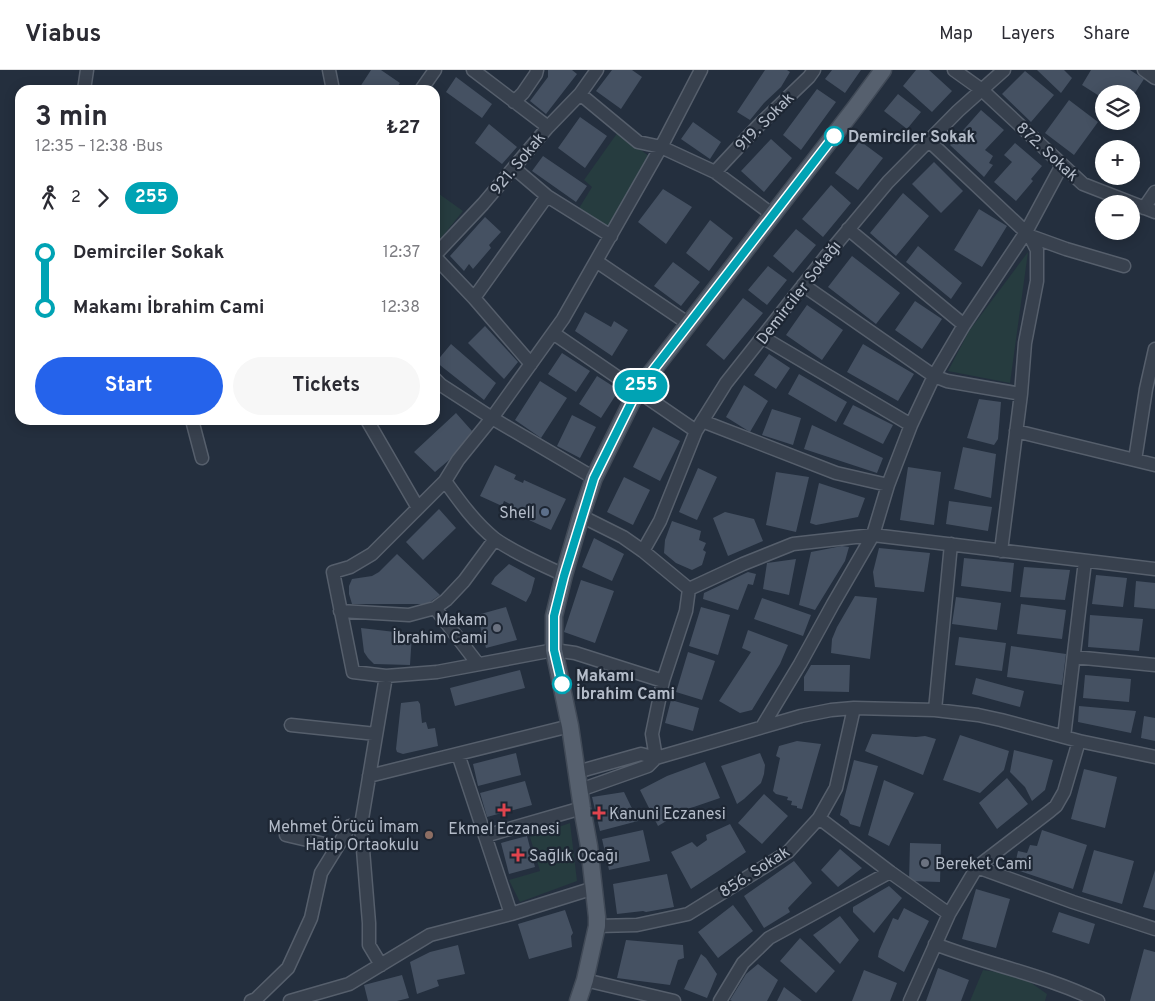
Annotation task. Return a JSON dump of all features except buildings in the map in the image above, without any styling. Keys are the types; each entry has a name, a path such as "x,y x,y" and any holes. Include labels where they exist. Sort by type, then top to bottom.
{"main road":[{"path":"578,1001 585,980 597,926 597,917 590,846 582,808 570,726 554,650 554,616 581,516 594,478 637,391 883,70"}],"street":[{"path":"85,85 87,70"},
{"path":"329,70 332,85"},
{"path":"424,85 435,70"},
{"path":"473,70 548,127"},
{"path":"514,102 524,93 537,70"},
{"name":"921. Sokak","path":"440,251 483,204 548,127 580,94 597,70"},
{"path":"663,681 575,652 554,650 437,672 386,676 353,672 333,572 350,567 372,554 445,481 458,460 492,418 563,319 661,147 701,70"},
{"name":"919. Sokak","path":"715,172 814,70"},
{"name":"872. Sokak","path":"954,70 982,90 1083,184 1150,210"},
{"name":"Demirciler Sokağı","path":"644,551 660,522 699,426 726,383 848,229 888,182 929,140 1004,70"},
{"path":"1144,70 1155,78"},
{"path":"580,94 638,142 661,147 715,172 773,215"},
{"path":"929,140 1028,234 1037,250 1037,281 1025,343 1021,394 1001,551"},
{"path":"762,727 873,535 888,485 911,424 934,376 964,325 1028,234 1062,165"},
{"path":"514,168 547,196 610,236"},
{"path":"1150,210 1155,192"},
{"path":"474,298 547,196"},
{"path":"848,229 964,325"},
{"path":"1028,234 1066,249 1124,266"},
{"path":"440,261 531,364"},
{"path":"596,262 689,324"},
{"path":"803,285 934,376 1021,394"},
{"path":"553,333 637,391 699,426 836,473 888,485"},
{"path":"762,337 911,424"},
{"path":"1135,460 1146,389 1155,349"},
{"path":"440,384 492,418 594,478"},
{"path":"193,425 202,458"},
{"path":"370,425 418,508"},
{"path":"1016,432 1155,465"},
{"path":"445,481 467,512 495,539 564,576"},
{"path":"581,516 623,537 644,551 689,589"},
{"path":"689,589 743,564 793,544 873,535 1155,569"},
{"path":"340,611 409,615 435,608 446,600 464,581 495,539"},
{"path":"935,710 951,544"},
{"path":"1064,737 1085,561"},
{"path":"656,758 652,734 663,681 686,611 689,589"},
{"path":"435,608 478,664"},
{"path":"1074,657 1155,665"},
{"path":"381,965 369,946 369,923 361,825 386,676"},
{"path":"580,790 648,766 656,758 801,716 854,708 935,710 978,715 1079,741 1155,757"},
{"name":"856. Sokak","path":"597,926 637,925 688,914 788,852 819,818 836,788 854,708"},
{"path":"290,725 376,734"},
{"path":"369,776 570,726"},
{"path":"910,1001 948,914 977,867 1056,806 1064,792 1079,741"},
{"path":"458,754 511,914"},
{"path":"577,772 641,754 656,758"},
{"path":"485,836 582,808"},
{"path":"819,818 948,914"},
{"path":"251,1001 256,999 288,968 311,918 322,873 350,826 361,825"},
{"path":"286,835 337,847"},
{"path":"977,867 1155,929"},
{"path":"720,1001 743,964 769,938 890,872"},
{"path":"290,1001 349,984 430,935 511,914 594,888"},
{"path":"935,944 973,958 1028,973 1098,1001"},
{"path":"585,980 674,1001"}],"green space":[{"path":"618,132 650,157 609,230 578,210 592,187 584,180"},
{"path":"440,195 463,211 440,239"},
{"path":"1028,252 1010,383 948,371 969,331"},
{"path":"570,823 577,881 520,902 509,880 540,871 530,837"},
{"path":"983,970 1017,973 1047,994 1045,1001 970,1001"}],"bus line":[{"name":"255","path":"562,684 554,650 554,616 564,576 594,478 637,391 834,136"}],"place":[{"name":"Demirciler Sokak","path":"834,136"},
{"name":"Shell","path":"545,512"},
{"name":"Makam İbrahim Cami","path":"497,628"},
{"name":"Makamı İbrahim Cami","path":"562,684"},
{"name":"Ekmel Eczanesi","path":"504,810"},
{"name":"Kanuni Eczanesi","path":"599,813"},
{"name":"Mehmet Örücü İmam Hatip Ortaokulu","path":"429,835"},
{"name":"Sağlık Ocağı","path":"518,855"},
{"name":"Bereket Cami","path":"925,863"}]}
